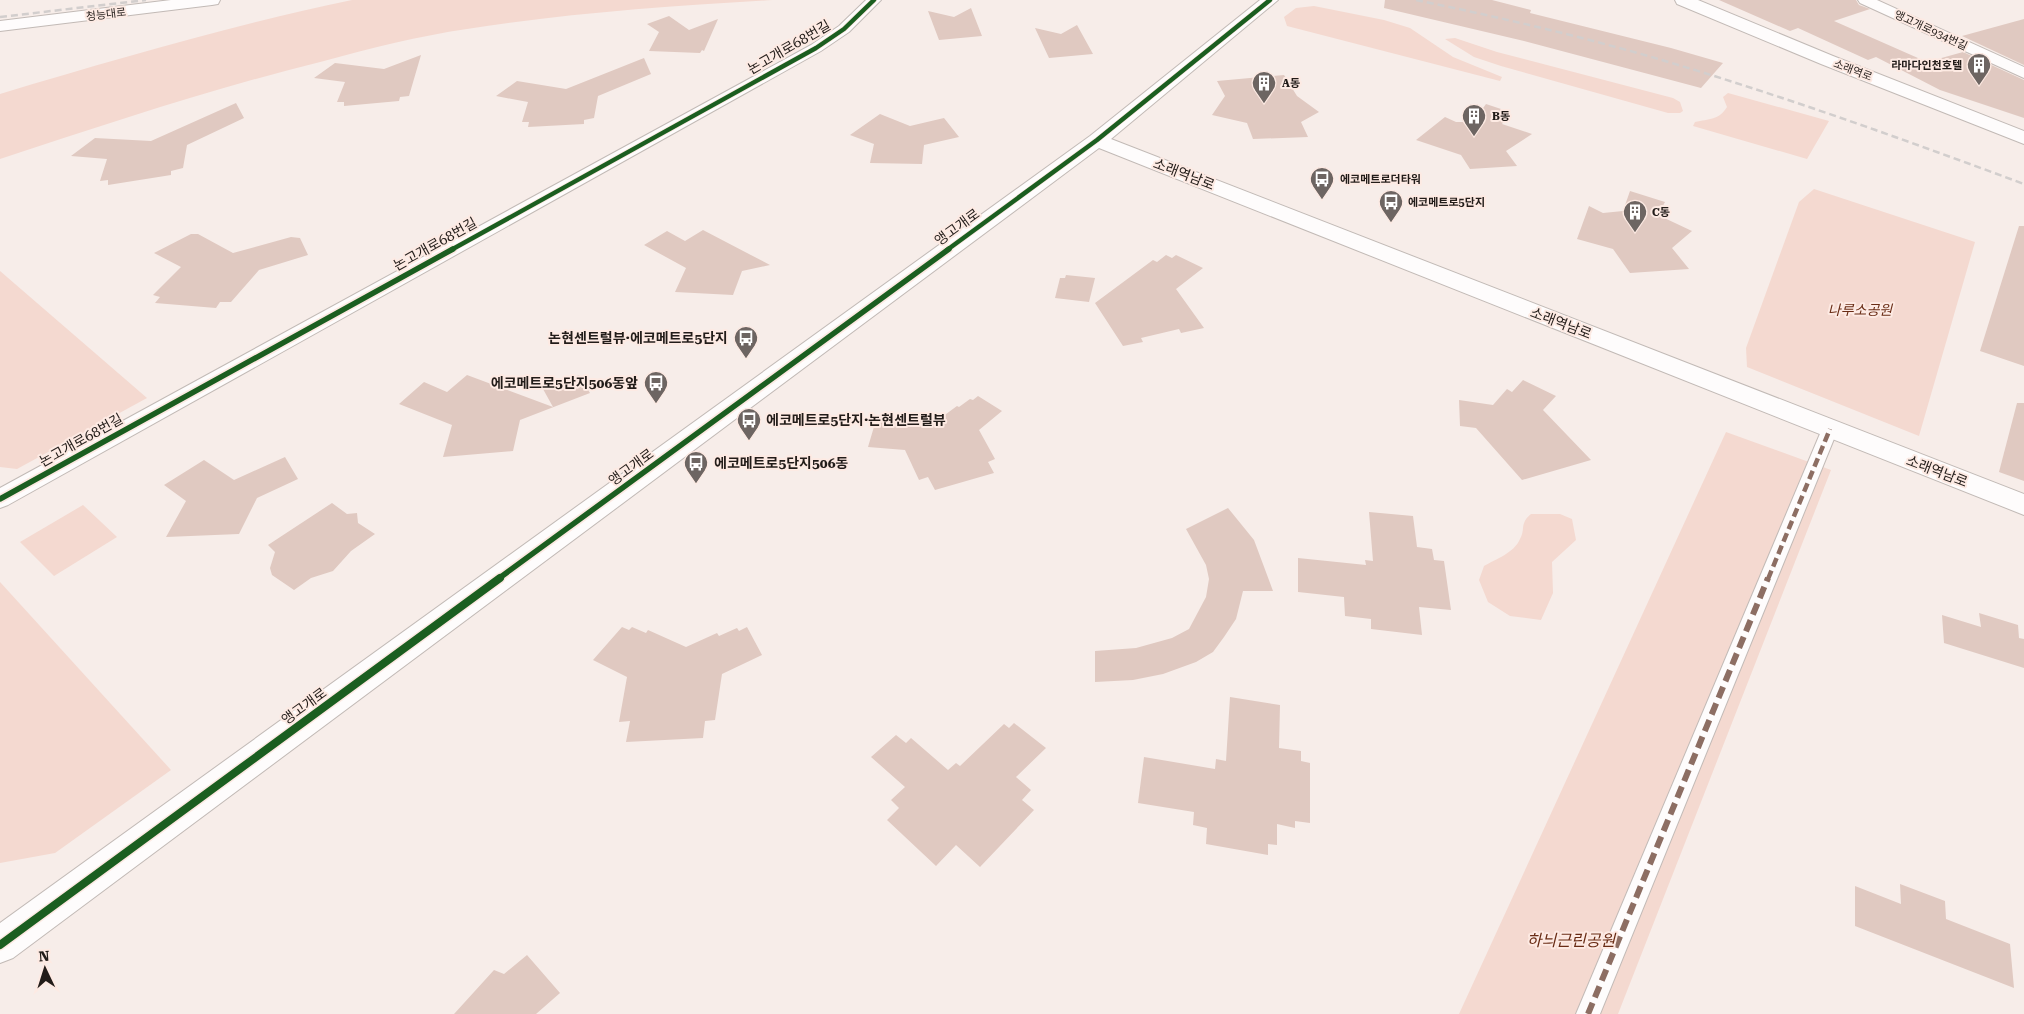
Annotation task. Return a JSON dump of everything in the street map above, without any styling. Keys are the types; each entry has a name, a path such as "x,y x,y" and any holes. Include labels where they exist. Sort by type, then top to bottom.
{"street":[{"name":"청능대로","path":"0,26 212,0"},
{"name":"논고개로68번길","path":"0,499 816,48 844,29 874,0"},
{"name":"앵고개로","path":"0,945 1097,140 1270,0"},
{"name":"소래역로","path":"1683,0 1827,60 2024,138"},
{"name":"앵고개로934번길","path":"1865,0 2024,73"},
{"name":"소래역남로","path":"1097,140 2024,505"},
{"path":"1588,1014 1830,428"}],"green space":[{"path":"352,0 773,0 581,14 505,23 413,39 359,51 242,83 0,159 0,94 131,55"},
{"path":"1314,6 1384,20 1410,28 1453,57 1502,77 1500,81 1287,26 1284,17 1296,8"},
{"path":"1455,38 1497,52 1673,98 1680,102 1683,111 1680,113 1668,113 1501,66 1474,57 1445,39"},
{"path":"1728,93 1829,121 1807,159 1693,126 1695,122 1721,114 1727,107 1723,97"},
{"name":"나루소공원","path":"1814,189 1975,242 1919,436 1747,367 1746,348 1799,202"},
{"path":"0,271 147,398 17,469 0,467"},
{"name":"하늬근린공원","path":"1726,432 1831,470 1618,1014 1459,1014"},
{"path":"83,505 117,537 54,576 20,542"},
{"path":"1531,514 1560,514 1572,519 1576,540 1552,562 1553,593 1541,620 1510,616 1488,602 1479,580 1484,566 1514,548 1522,535 1527,517"},
{"path":"0,582 171,770 55,853 0,863"}],"building":[{"path":"1385,0 1492,0 1531,10 1530,13 1723,63 1701,88 1524,41 1384,8"},
{"path":"1719,0 1856,0 1859,5 1870,9 1834,21 1927,62 1963,52 2024,80 2024,118 1940,90 1876,57 1868,60 1798,28 1790,31"},
{"path":"971,8 982,36 939,40 928,11 954,17"},
{"path":"669,16 689,30 718,19 704,51 702,50 700,53 649,51 659,32 647,24"},
{"path":"2024,19 2024,65 1962,36"},
{"path":"1077,25 1093,54 1049,58 1035,28 1061,34"},
{"path":"421,55 409,96 400,97 399,101 344,106 344,102 337,102 345,82 314,78 335,63 384,69"},
{"path":"644,58 651,74 598,96 594,118 584,120 584,124 528,127 529,122 522,122 528,102 496,96 517,81 566,89"},
{"name":"A동","path":"1284,75 1297,96 1319,112 1301,122 1308,137 1253,139 1247,123 1212,115 1225,96 1217,81"},
{"path":"236,103 244,118 187,145 183,168 171,171 171,175 108,185 108,180 100,181 107,159 71,156 95,138 151,141"},
{"name":"B동","path":"1486,104 1510,112 1502,124 1532,134 1506,151 1517,166 1470,169 1461,155 1416,140 1445,117 1456,122 1473,122"},
{"path":"880,114 910,126 944,118 959,137 924,145 922,164 870,163 874,144 850,135"},
{"name":"C동","path":"1630,191 1665,202 1658,215 1692,231 1672,248 1689,269 1630,273 1613,249 1577,239 1589,206 1603,213 1623,211"},
{"path":"2019,226 2024,226 2024,366 1980,351"},
{"path":"703,230 770,265 742,271 733,295 675,292 686,268 644,245 667,231 685,241"},
{"path":"191,234 198,234 233,253 291,237 300,238 308,255 259,270 231,302 220,302 216,308 155,303 160,297 153,295 181,267 154,253"},
{"path":"1166,255 1172,258 1176,255 1203,268 1176,289 1204,328 1181,333 1179,329 1141,338 1143,342 1123,346 1095,303 1153,260 1157,262"},
{"path":"1066,275 1095,278 1089,302 1055,298 1060,278 1065,278"},
{"path":"467,375 553,407 543,389 579,375 590,393 520,420 513,451 443,457 452,425 399,404 424,382 447,392"},
{"path":"1523,380 1556,396 1543,410 1591,460 1522,480 1476,428 1460,426 1459,400 1493,405 1507,389 1512,392"},
{"path":"978,396 1002,411 979,430 995,459 988,462 994,473 935,490 928,477 919,480 905,450 868,447 876,420 884,421 885,418 898,419 899,417 938,420 957,406 959,407"},
{"path":"2017,403 2024,403 2024,481 1999,472"},
{"path":"285,457 298,479 257,498 239,534 166,537 186,501 164,485 204,460 234,480"},
{"path":"332,503 347,514 357,513 358,523 375,534 351,551 333,571 311,578 294,590 272,575 270,568 275,552 268,545"},
{"path":"1228,508 1254,540 1273,591 1243,591 1236,619 1213,652 1196,662 1163,674 1133,680 1095,682 1095,651 1136,648 1172,638 1189,629 1206,597 1209,579 1206,565 1186,529"},
{"path":"1369,512 1413,516 1417,547 1432,549 1434,560 1444,561 1451,610 1419,607 1422,635 1371,629 1371,619 1345,616 1344,597 1298,592 1298,558 1366,565 1365,560 1373,561"},
{"path":"1979,613 2018,625 2019,638 2024,639 2024,668 1944,643 1942,615 1981,627"},
{"path":"622,627 629,630 632,627 646,633 648,630 686,647 717,633 719,636 737,628 739,631 747,627 762,655 722,674 715,720 705,721 703,738 626,742 630,721 619,722 627,677 593,660"},
{"path":"1230,697 1280,705 1279,748 1301,751 1301,761 1310,763 1310,823 1295,821 1295,828 1277,824 1277,845 1268,844 1268,855 1206,844 1207,828 1193,825 1194,812 1138,803 1144,757 1215,769 1216,759 1226,761"},
{"path":"1014,723 1046,748 1016,777 1031,790 1022,800 1034,810 980,867 956,845 936,866 887,820 899,808 891,800 905,787 871,757 896,735 906,743 911,738 948,770 956,763 960,766 1004,724 1009,728"},
{"path":"1900,884 1945,901 1946,919 2010,944 2014,988 1855,926 1855,886 1901,904"},
{"path":"527,955 560,993 536,1014 454,1014 494,970 504,974"}],"railway":[{"path":"0,17 146,0"},
{"path":"1416,0 1561,33 1696,70 1837,117 2024,184"}],"marked path":[{"path":"1588,1014 1830,429"}],"cycle path":[{"path":"0,499 816,48 844,29 874,0"},
{"path":"0,945 1097,140 1270,0"}],"place":[{"name":"라마다인천호텔","path":"1979,86"},
{"name":"A동","path":"1264,104"},
{"name":"B동","path":"1474,137"},
{"name":"에코메트로더타워","path":"1322,200"},
{"name":"에코메트로5단지","path":"1391,223"},
{"name":"C동","path":"1635,233"},
{"name":"논현센트럴뷰·에코메트로5단지","path":"746,359"},
{"name":"에코메트로5단지506동앞","path":"656,404"},
{"name":"에코메트로5단지·논현센트럴뷰","path":"749,441"},
{"name":"에코메트로5단지506동","path":"696,484"}]}
